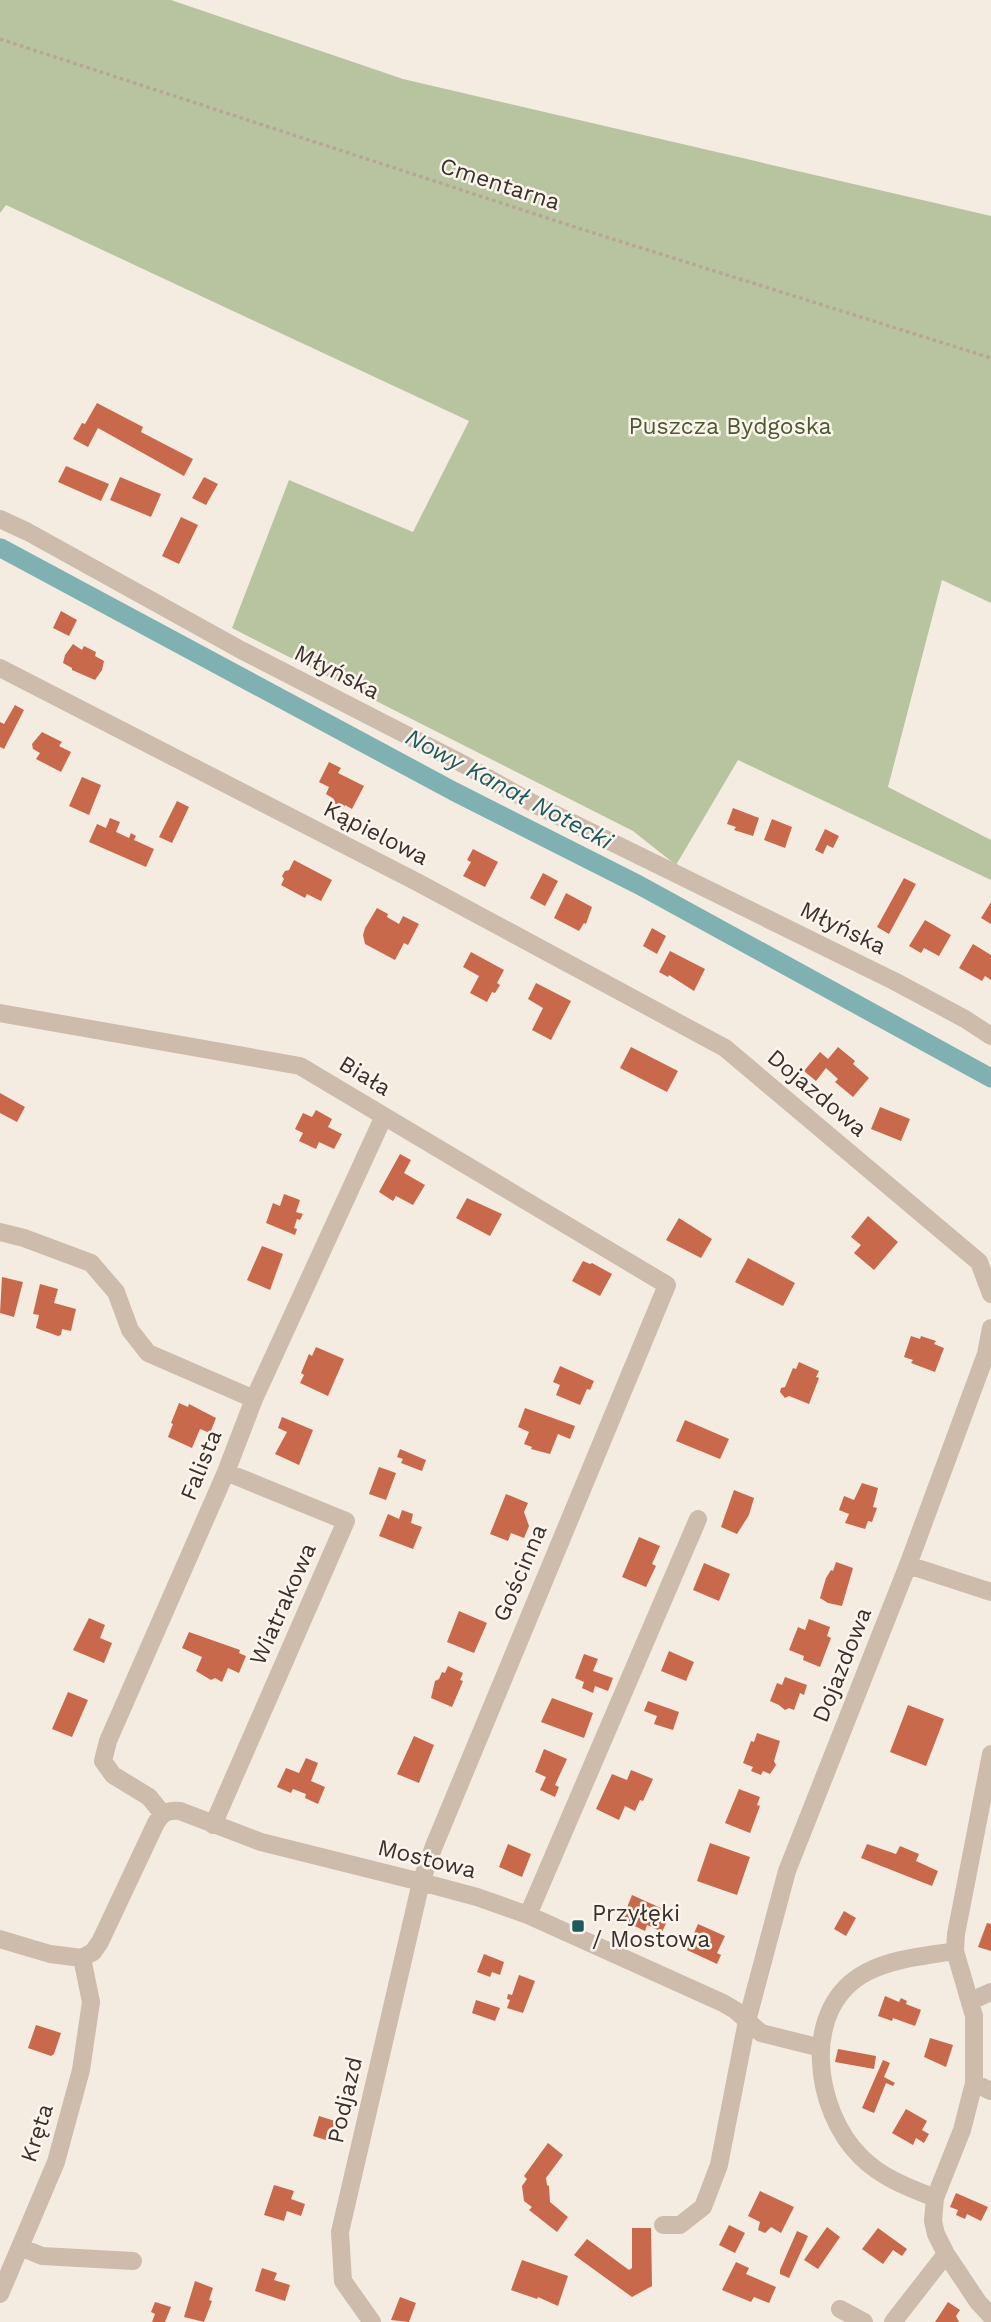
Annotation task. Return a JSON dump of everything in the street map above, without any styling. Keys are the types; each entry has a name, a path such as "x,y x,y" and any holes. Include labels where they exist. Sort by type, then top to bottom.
{"street":[{"name":"Młyńska","path":"0,519 241,650 538,806 894,981 991,1036"},
{"name":"Kąpielowa","path":"0,668 417,882 725,1048"},
{"name":"Biała","path":"0,1013 300,1066 667,1285"},
{"name":"Dojazdowa","path":"725,1048 979,1262 991,1294"},
{"name":"Falista","path":"162,1814 149,1797 113,1775 103,1761 108,1741 226,1472 254,1399 384,1116"},
{"path":"0,1232 91,1263 116,1292 130,1330 148,1353 254,1399"},
{"name":"Gościnna","path":"421,1882 433,1846 667,1285"},
{"name":"Dojazdowa","path":"663,2225 680,2225 702,2207 719,2165 747,2021 787,1871 908,1564 986,1354 991,1328"},
{"name":"Wiatrakowa","path":"214,1825 346,1521 226,1472"},
{"path":"528,1915 698,1519"},
{"path":"908,1564 991,1592"},
{"path":"991,1754 958,1915 955,1951 974,2016 974,2083 962,2130 935,2198 933,2221 946,2254 978,2302 991,2316"},
{"name":"Mostowa","path":"162,1814 170,1810 180,1811 261,1842 477,1897 528,1915 723,2003 761,2033 821,2048"},
{"path":"0,1939 50,1954 82,1958 93,1952 162,1814"},
{"name":"Podjazd","path":"372,2322 343,2281 340,2232 421,1882"},
{"path":"935,2198 879,2173 852,2147 839,2127 825,2095 821,2048 825,2023 837,1999 850,1984 866,1972 888,1963 955,1951"},
{"name":"Kręta","path":"0,2294 55,2162 82,2070 91,2002 82,1958"},
{"path":"971,2001 991,1992"},
{"path":"974,2083 991,2091"},
{"path":"20,2247 43,2256 133,2261"},
{"path":"893,2322 946,2254"},
{"path":"840,2309 864,2322"}],"path":[{"name":"Cmentarna","path":"0,39 581,229 991,358"}],"green space":[{"name":"Puszcza Bydgoska","path":"0,0 171,0 403,79 991,216 991,603 942,580 888,787 991,840 991,880 738,760 676,865 633,831 232,628 289,480 413,532 469,421 6,205 0,213"}],"building":[{"path":"97,403 143,427 141,432 193,459 184,476 98,428 88,447 73,439"},
{"path":"66,466 109,484 101,501 58,482"},
{"path":"120,477 161,494 151,517 110,500"},
{"path":"204,477 218,484 206,505 192,498"},
{"path":"181,517 198,525 179,564 162,556"},
{"path":"61,611 77,620 69,636 53,628"},
{"path":"73,644 82,650 84,646 96,652 95,656 104,661 95,680 63,663"},
{"path":"15,705 24,710 4,749 0,747 0,722 4,724"},
{"path":"42,732 62,742 59,746 71,752 61,772 36,759 40,753 33,749 32,744"},
{"path":"329,762 341,768 338,773 364,786 352,809 345,805 343,809 333,802 334,799 326,794 329,787 319,782"},
{"path":"82,777 101,785 89,815 69,806"},
{"path":"177,801 189,807 172,843 159,837"},
{"path":"733,808 759,818 753,836 734,830 736,827 727,824"},
{"path":"110,818 120,822 116,832 129,838 131,833 136,836 134,840 154,849 146,867 89,842 97,824 106,828"},
{"path":"772,819 792,827 785,848 764,840"},
{"path":"825,829 839,836 833,848 827,845 823,854 815,850"},
{"path":"473,849 498,862 485,887 463,876 471,862 467,860"},
{"path":"294,860 332,880 321,901 307,894 305,898 281,885 284,879 282,876"},
{"path":"543,873 558,881 545,906 530,898"},
{"path":"904,878 916,884 889,934 877,927"},
{"path":"566,893 592,907 586,924 584,923 579,931 554,918"},
{"path":"991,902 991,924 981,918"},
{"path":"377,908 399,924 403,916 419,924 408,945 404,943 395,960 365,944 365,928"},
{"path":"925,920 951,935 939,956 924,948 921,953 909,946"},
{"path":"652,928 666,936 657,954 643,946"},
{"path":"973,944 991,955 991,980 985,976 982,981 959,968"},
{"path":"670,951 705,969 694,991 669,975 668,977 659,972"},
{"path":"471,952 504,970 497,983 500,985 495,993 492,992 487,1002 470,993 479,976 463,967"},
{"path":"536,983 571,1001 551,1040 532,1030 543,1008 528,999"},
{"path":"631,1047 678,1071 667,1092 620,1068"},
{"path":"838,1047 855,1061 853,1064 869,1078 853,1097 835,1082 838,1079 826,1068 816,1081 804,1071 820,1052 828,1059"},
{"path":"0,1093 25,1107 17,1122 0,1113"},
{"path":"880,1107 910,1119 901,1141 871,1129"},
{"path":"316,1110 332,1119 328,1127 342,1134 334,1149 319,1142 316,1149 299,1141 303,1133 295,1129 303,1113 312,1117"},
{"path":"400,1154 411,1160 404,1173 425,1185 413,1205 396,1196 393,1201 379,1192"},
{"path":"284,1194 300,1200 296,1212 303,1214 300,1220 297,1219 295,1235 266,1223 273,1203 280,1206"},
{"path":"467,1198 502,1214 490,1236 456,1218"},
{"path":"868,1216 898,1242 874,1270 854,1253 861,1245 851,1237"},
{"path":"679,1218 712,1239 701,1258 666,1240"},
{"path":"262,1246 283,1254 270,1290 247,1280"},
{"path":"748,1258 795,1283 783,1306 735,1282"},
{"path":"583,1261 612,1274 600,1296 572,1281"},
{"path":"2,1277 23,1282 14,1317 0,1313"},
{"path":"40,1284 58,1289 54,1303 76,1309 71,1331 62,1329 61,1335 58,1336 36,1328 39,1315 33,1314"},
{"path":"911,1336 936,1341 934,1344 944,1348 935,1372 911,1363 913,1360 904,1357"},
{"path":"316,1347 344,1359 328,1396 300,1383 309,1354 312,1356"},
{"path":"799,1362 819,1371 809,1404 789,1396 785,1398 780,1392"},
{"path":"560,1366 594,1381 580,1405 556,1395 560,1385 553,1382"},
{"path":"179,1403 188,1407 189,1404 216,1418 210,1433 200,1429 192,1448 168,1437"},
{"path":"525,1408 575,1426 570,1439 558,1434 550,1454 531,1449 532,1447 524,1444 529,1432 518,1427"},
{"path":"282,1417 313,1430 299,1465 275,1454 287,1432 278,1428"},
{"path":"685,1420 729,1439 720,1459 676,1441"},
{"path":"400,1449 426,1460 422,1471 401,1463 403,1459 397,1457"},
{"path":"379,1467 396,1473 386,1500 369,1494"},
{"path":"862,1483 878,1488 873,1507 877,1508 872,1522 868,1521 865,1529 845,1523 849,1514 839,1510 844,1496 854,1500"},
{"path":"734,1490 754,1498 749,1515 737,1534 721,1527"},
{"path":"506,1494 528,1503 524,1512 529,1526 524,1538 511,1533 508,1541 490,1534"},
{"path":"402,1510 413,1514 411,1523 422,1527 413,1549 379,1536 388,1514 399,1519"},
{"path":"639,1537 660,1546 652,1564 656,1566 646,1587 622,1577"},
{"path":"836,1562 853,1568 842,1606 820,1598 826,1578 831,1570 833,1571"},
{"path":"704,1563 730,1574 719,1601 693,1590"},
{"path":"459,1611 487,1623 474,1653 447,1642"},
{"path":"89,1618 105,1625 100,1638 112,1643 104,1663 73,1650"},
{"path":"809,1619 830,1627 827,1636 831,1638 820,1667 789,1650 798,1627 805,1630"},
{"path":"189,1632 240,1650 239,1653 246,1656 239,1673 228,1668 222,1682 215,1678 211,1680 196,1671 202,1657 182,1648"},
{"path":"669,1651 694,1662 686,1681 661,1671"},
{"path":"584,1654 598,1659 593,1671 613,1678 608,1691 595,1686 593,1693 582,1688 584,1682 575,1678"},
{"path":"448,1666 463,1673 460,1680 463,1681 452,1707 431,1698 435,1681 442,1672 445,1673"},
{"path":"785,1677 807,1685 804,1695 800,1693 794,1710 785,1710 770,1701 777,1683 782,1685"},
{"path":"68,1692 88,1700 72,1737 52,1729"},
{"path":"552,1698 593,1713 584,1738 541,1722"},
{"path":"648,1701 679,1712 673,1730 654,1724 657,1716 644,1711"},
{"path":"908,1705 944,1719 926,1766 890,1752"},
{"path":"757,1733 780,1741 774,1761 776,1765 770,1774 763,1771 761,1775 751,1771 753,1767 743,1763"},
{"path":"414,1736 434,1745 419,1783 397,1774"},
{"path":"544,1749 567,1759 555,1785 559,1787 555,1797 540,1790 546,1777 535,1772"},
{"path":"306,1758 318,1763 311,1781 325,1787 318,1804 305,1798 306,1794 293,1789 291,1793 277,1787 286,1768 299,1773"},
{"path":"631,1770 653,1779 635,1811 625,1806 619,1820 596,1809 612,1774 627,1780"},
{"path":"739,1789 760,1797 757,1805 760,1806 750,1833 725,1823"},
{"path":"710,1843 750,1857 737,1895 697,1881"},
{"path":"508,1844 531,1854 522,1877 499,1867"},
{"path":"867,1844 896,1854 900,1846 919,1854 916,1861 938,1871 932,1886 861,1858"},
{"path":"632,1895 663,1909 661,1914 669,1917 662,1932 647,1925 645,1931 622,1920"},
{"path":"844,1911 856,1918 846,1936 834,1929"},
{"path":"987,1923 991,1924 991,1951 978,1947"},
{"path":"698,1924 725,1936 717,1953 721,1955 717,1964 687,1950"},
{"path":"484,1954 504,1962 500,1975 492,1972 490,1977 477,1972"},
{"path":"519,1975 535,1981 523,2013 507,2008 510,2000 507,1999 508,1994 512,1995"},
{"path":"885,1996 899,2002 901,1998 907,2001 906,2004 921,2010 915,2026 878,2016"},
{"path":"476,2000 500,2008 495,2021 472,2013"},
{"path":"36,2025 61,2033 51,2056 28,2048"},
{"path":"930,2038 953,2045 946,2067 924,2057"},
{"path":"838,2049 876,2056 874,2069 835,2062"},
{"path":"883,2060 890,2063 884,2077 895,2083 893,2086 886,2083 874,2113 862,2108"},
{"path":"906,2109 927,2121 922,2130 929,2134 924,2143 916,2138 913,2145 892,2133"},
{"path":"319,2116 335,2121 329,2141 313,2136"},
{"path":"548,2143 563,2155 546,2178 550,2202 568,2217 557,2232 529,2210 532,2207 524,2201 522,2186 527,2179 524,2176"},
{"path":"274,2185 294,2191 291,2199 305,2204 301,2216 287,2211 284,2221 264,2215"},
{"path":"760,2191 794,2207 781,2233 771,2227 765,2233 758,2230 760,2222 748,2216"},
{"path":"956,2193 988,2207 981,2221 967,2214 965,2219 956,2215 958,2210 950,2207"},
{"path":"729,2225 745,2233 735,2253 719,2245"},
{"path":"827,2227 840,2237 818,2269 804,2260"},
{"path":"632,2228 651,2228 652,2286 632,2297 574,2255 587,2239 629,2270 632,2268"},
{"path":"878,2228 907,2249 902,2256 893,2250 883,2264 862,2249"},
{"path":"797,2231 808,2236 789,2278 780,2274 780,2270"},
{"path":"522,2260 568,2276 558,2306 511,2290"},
{"path":"736,2262 749,2268 746,2274 776,2287 769,2303 754,2297 751,2302 722,2290"},
{"path":"262,2268 277,2273 274,2280 290,2285 285,2301 255,2291"},
{"path":"195,2281 213,2288 209,2300 212,2301 204,2322 184,2317"},
{"path":"400,2297 416,2303 409,2322 391,2320"},
{"path":"155,2302 171,2307 165,2322 152,2322 155,2314 151,2312"},
{"path":"948,2302 960,2310 956,2316 959,2322 935,2322"}],"waterway":[{"name":"Nowy Kanał Notecki","path":"1,548 453,791 639,885 991,1078"}],"place":[{"name":"Przyłęki / Mostowa","path":"578,1926"}]}
